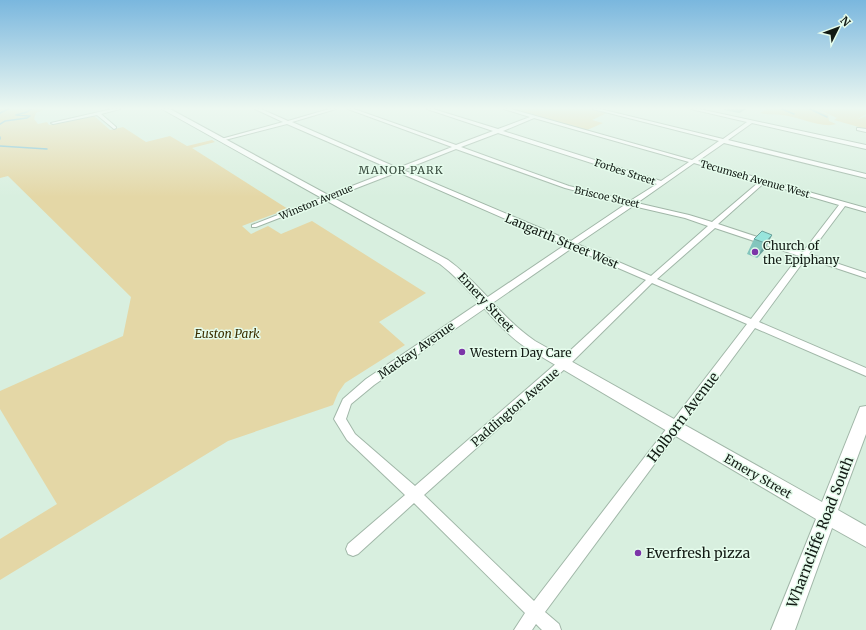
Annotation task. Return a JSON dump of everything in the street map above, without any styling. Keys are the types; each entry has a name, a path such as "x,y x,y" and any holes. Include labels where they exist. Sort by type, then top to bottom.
{"street":[{"name":"Emery Street","path":"220,138 444,262 456,270 505,324 521,338 563,364 866,537"},
{"path":"223,140 229,138"},
{"name":"Langarth Street West","path":"325,138 866,372"},
{"name":"Briscoe Street","path":"431,138 567,187 714,224 866,276"},
{"name":"Winston Avenue","path":"254,226 480,138"},
{"name":"Forbes Street","path":"521,138 662,184"},
{"name":"Tecumseh Avenue West","path":"610,138 866,210"},
{"path":"713,138 866,176"},
{"name":"Mackay Avenue","path":"553,630 415,495 351,437 340,419 347,402 370,382 485,302 662,184 727,138"},
{"path":"826,138 866,147"},
{"name":"Paddington Avenue","path":"352,549 563,364 651,280 763,181"},
{"name":"Holborn Avenue","path":"522,630 843,204"},
{"name":"Wharncliffe Road South","path":"783,630 866,412"}],"green space":[{"name":"Euston Park","path":"0,138 140,138 146,142 160,138 174,138 187,146 212,140 215,142 192,148 288,209 242,226 251,234 268,226 281,234 312,221 426,293 379,322 405,345 345,383 338,393 333,405 228,441 0,580 0,539 57,504 0,409 0,391 123,336 131,297 8,176 0,178"}],"building":[{"path":"762,231 772,235 765,243 754,239"}],"waterway":[{"path":"0,146 47,149"}],"place":[{"name":"Church of the Epiphany","path":"755,252"},
{"name":"Western Day Care","path":"462,352"},
{"name":"Everfresh pizza","path":"638,553"}],"district":[{"name":"MANOR PARK","path":"401,170"}]}
